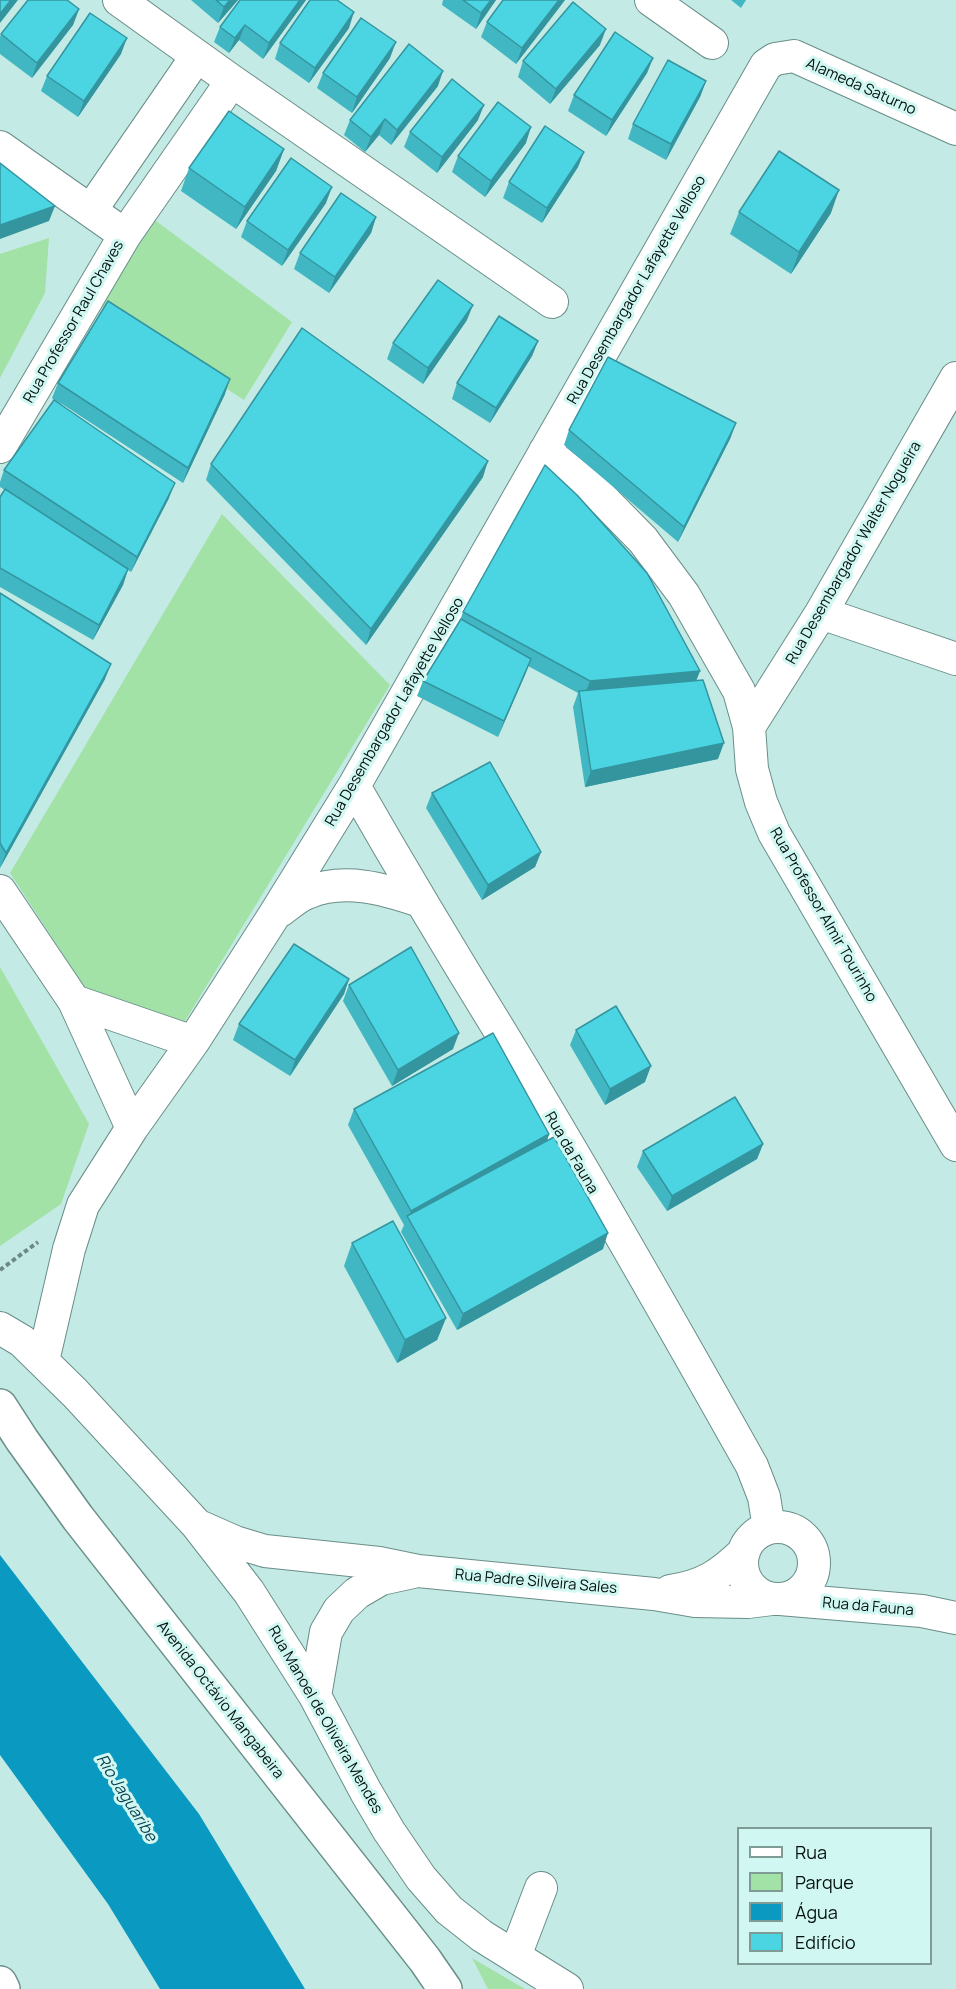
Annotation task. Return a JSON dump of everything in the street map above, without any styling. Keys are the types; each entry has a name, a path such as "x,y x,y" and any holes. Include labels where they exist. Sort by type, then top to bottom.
{"main road":[{"name":"Avenida Octávio Mangabeira","path":"0,1406 78,1518 425,1960 445,1989"},
{"path":"0,1983 3,1989"}],"street":[{"path":"119,0 552,302"},
{"path":"651,0 712,43"},
{"path":"91,210 197,56"},
{"name":"Alameda Saturno","path":"766,65 775,59 794,56 956,129"},
{"name":"Rua Desembargador Lafayette Velloso","path":"42,1361 69,1249 83,1205 132,1128 193,1042 354,786 766,65"},
{"path":"125,234 232,81"},
{"name":"Rua Professor Raul Chaves","path":"0,147 125,234 0,447"},
{"name":"Rua Desembargador Walter Nogueira","path":"749,727 821,613 956,378"},
{"name":"Rua Professor Almir Tourinho","path":"545,451 597,493 643,540 684,595 739,691 749,727 752,769 761,802 774,833 956,1144"},
{"path":"821,613 956,659"},
{"name":"Rua da Fauna","path":"354,786 420,901 500,1031 561,1159 752,1466 764,1497 769,1528"},
{"path":"275,914 305,894 330,886 359,886 387,890 420,901"},
{"path":"0,891 74,1002 132,1128"},
{"path":"74,1002 193,1042"},
{"name":"Rua Manoel de Oliveira Mendes","path":"0,1328 22,1341 75,1393 197,1526 249,1593 315,1696 372,1802 421,1878 449,1910 482,1936 567,1989"},
{"name":"Rua Padre Silveira Sales","path":"197,1526 235,1542 265,1551 379,1563 418,1571 654,1594 695,1601 748,1602 776,1599"},
{"path":"781,1527 792,1530 807,1542 812,1553 814,1566 810,1579 792,1596 776,1599 761,1595 744,1577 742,1564 744,1551 749,1541 758,1533 769,1528 781,1527"},
{"name":"Rua Padre Silveira Sales","path":"654,1594 687,1589 708,1581 726,1569 744,1551"},
{"name":"Rua Padre Silveira Sales","path":"315,1696 326,1632 339,1610 357,1593 381,1578 418,1571"},
{"name":"Rua da Fauna","path":"776,1599 922,1611 956,1618"},
{"path":"515,1956 541,1888"}],"green space":[{"path":"152,218 292,322 244,400 99,305"},
{"path":"49,238 45,293 0,378 0,254"},
{"path":"222,514 390,685 182,1026 91,997 10,873"},
{"path":"0,967 89,1124 61,1204 0,1246"},
{"path":"472,1958 525,1989 488,1989"}],"water":[{"name":"Rio Jaguaribe","path":"0,1555 199,1814 305,1989 160,1989 108,1904 0,1755"}],"building":[{"path":"0,0 11,0 0,14"},
{"path":"28,0 67,0 79,9 37,63 1,34"},
{"path":"216,0 230,0 224,7"},
{"path":"240,0 300,0 269,43 245,25 235,38 220,27"},
{"path":"310,0 337,0 354,12 315,68 280,43"},
{"path":"463,0 491,0 481,13"},
{"path":"503,0 559,0 522,48 487,22"},
{"path":"573,2 606,29 556,89 523,61"},
{"path":"90,13 127,38 84,101 47,76"},
{"path":"361,18 396,42 357,97 323,73"},
{"path":"615,32 653,58 612,120 574,95"},
{"path":"409,44 443,71 397,130 385,119 371,137 350,120"},
{"path":"668,60 706,81 671,144 633,124"},
{"path":"452,79 484,105 442,157 410,132"},
{"path":"498,102 531,127 491,181 458,156"},
{"path":"229,111 284,149 245,207 189,168"},
{"path":"545,126 584,152 547,208 509,182"},
{"path":"779,151 839,190 799,252 739,212"},
{"path":"291,158 332,187 288,250 247,221"},
{"path":"0,163 55,206 0,225"},
{"path":"341,193 376,217 335,277 300,253"},
{"path":"438,280 473,305 428,368 393,343"},
{"path":"108,301 230,379 188,468 58,383"},
{"path":"499,316 538,341 496,408 457,383"},
{"path":"302,328 488,461 371,629 211,464"},
{"path":"608,357 736,423 684,527 569,430"},
{"path":"54,400 175,483 137,557 4,470"},
{"path":"545,465 577,495 647,573 700,671 590,681 463,612"},
{"path":"5,489 128,569 99,625 0,568 0,497"},
{"path":"0,593 111,664 6,853 0,843"},
{"path":"461,619 531,659 504,721 423,681"},
{"path":"703,680 724,743 591,771 579,691"},
{"path":"490,762 541,852 488,885 432,793"},
{"path":"294,944 349,979 295,1060 239,1024"},
{"path":"411,947 459,1033 398,1070 349,985"},
{"path":"616,1006 651,1066 610,1089 576,1030"},
{"path":"493,1033 549,1134 411,1211 354,1109"},
{"path":"735,1097 763,1144 672,1196 643,1151"},
{"path":"554,1137 608,1233 463,1314 407,1216"},
{"path":"393,1221 446,1318 405,1340 352,1243"}]}
